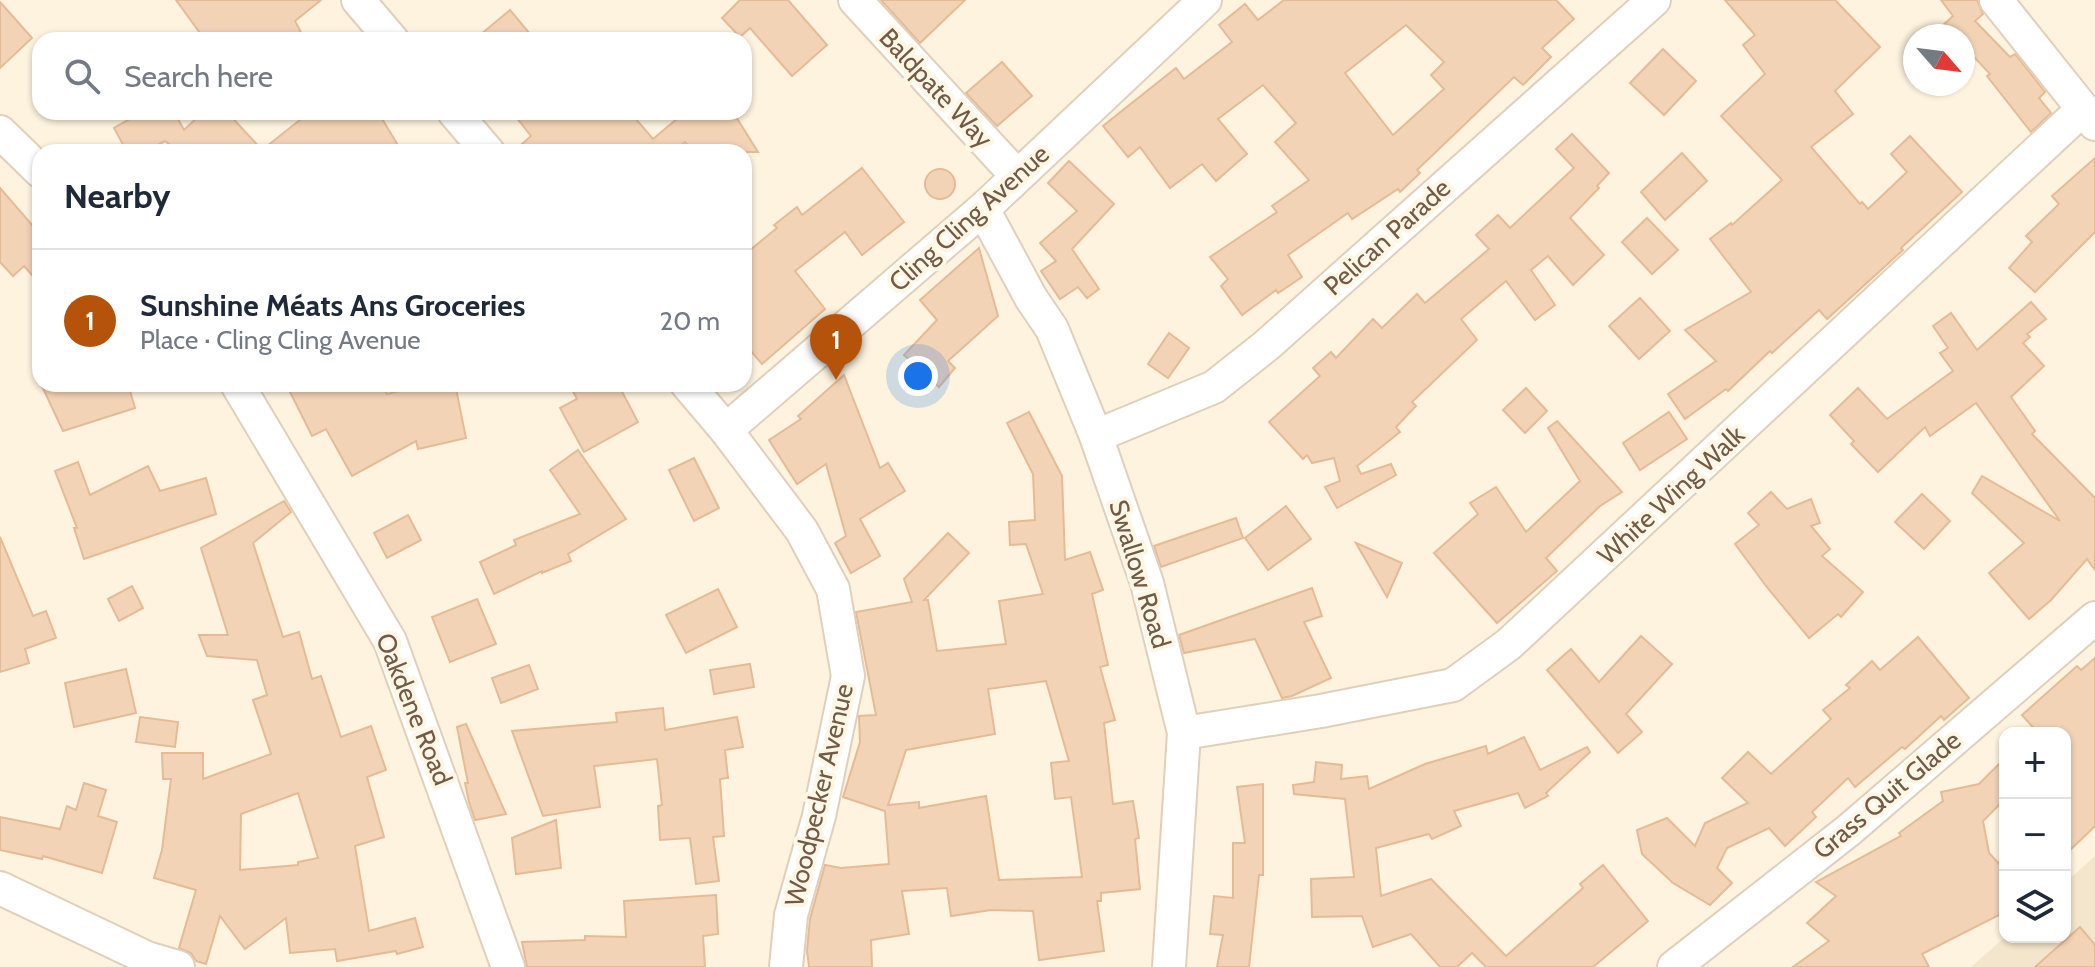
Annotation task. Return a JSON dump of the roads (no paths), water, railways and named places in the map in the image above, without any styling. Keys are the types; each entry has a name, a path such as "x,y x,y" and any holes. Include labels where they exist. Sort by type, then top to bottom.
{"street":[{"path":"358,0 385,32"},
{"name":"Baldpate Way","path":"855,0 1017,176"},
{"name":"Cling Cling Avenue","path":"726,430 983,209 1205,0"},
{"name":"Pelican Parade","path":"1096,436 1214,387 1267,345 1654,0"},
{"path":"1996,0 2089,117"},
{"name":"White Wing Walk","path":"1184,733 1321,711 1453,685 1509,644 2089,117"},
{"path":"461,120 481,144"},
{"path":"0,132 32,163"},
{"name":"Swallow Road","path":"983,209 1031,298 1052,329 1096,436 1147,583 1184,733 1169,967"},
{"name":"Oakdene Road","path":"242,392 390,641 508,967"},
{"name":"Woodpecker Avenue","path":"694,392 802,531 833,589 848,676 819,816 791,915 786,967"},
{"name":"Grass Quit Glade","path":"1674,967 1849,830 2095,618"},
{"path":"0,888 147,958 178,967"}],"place":[{"name":"Sunshine Méats Ans Groceries","path":"836,380"}]}
